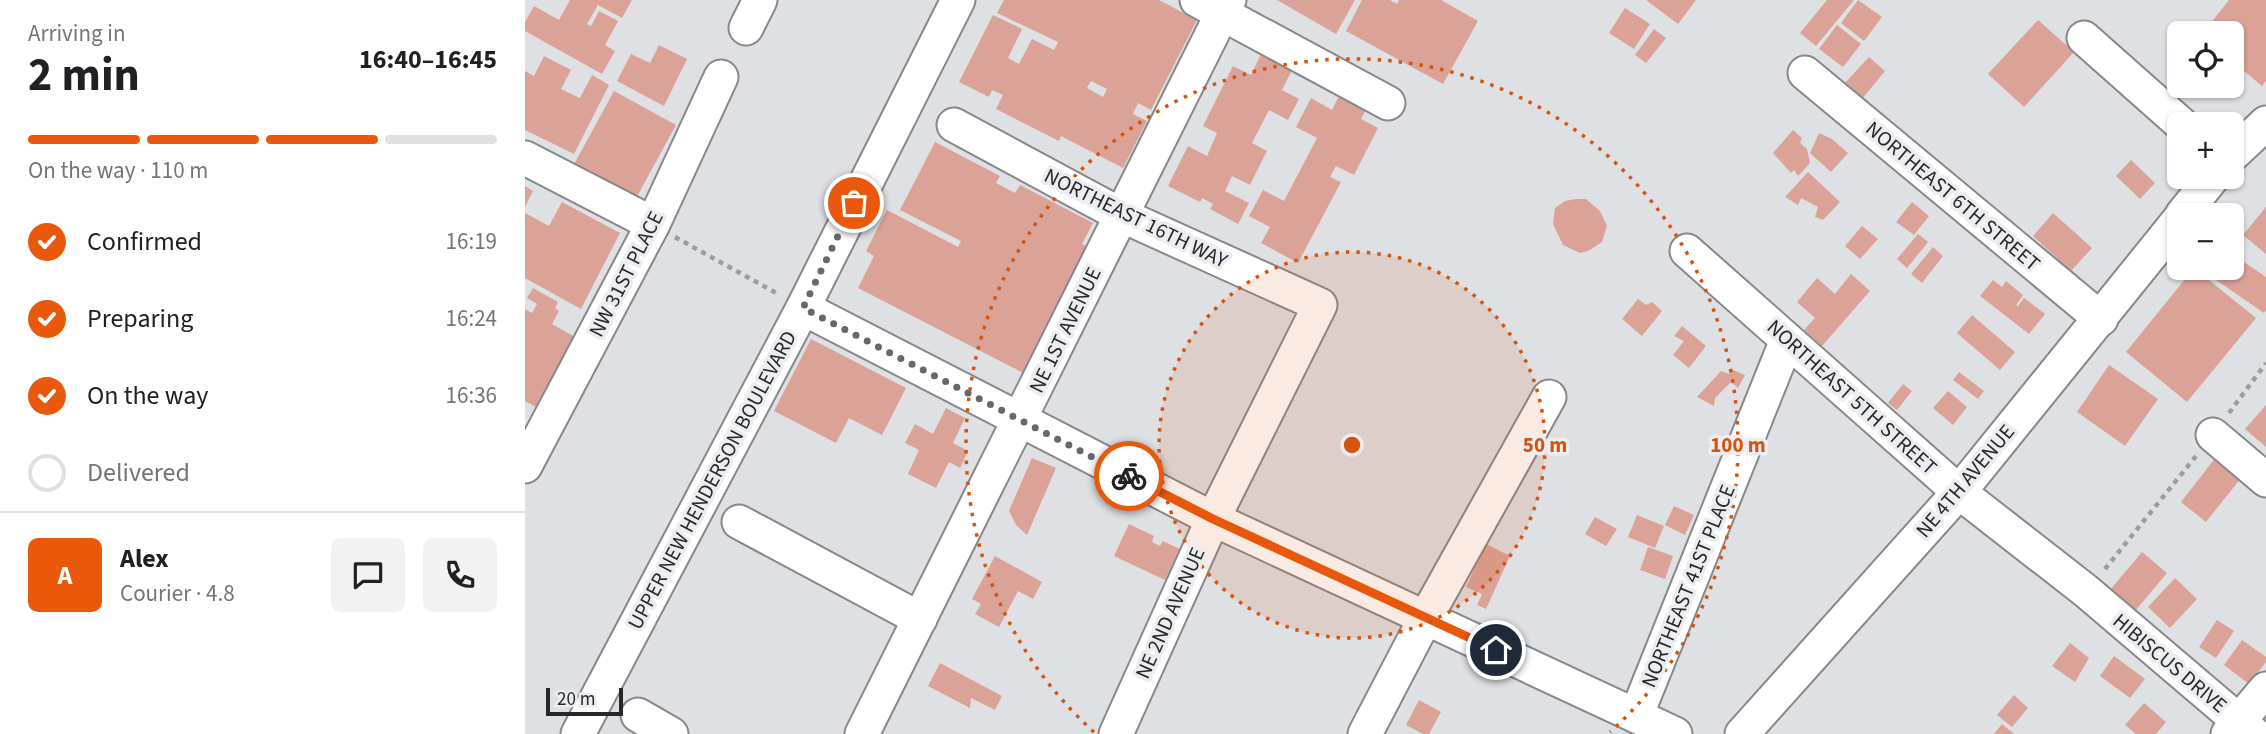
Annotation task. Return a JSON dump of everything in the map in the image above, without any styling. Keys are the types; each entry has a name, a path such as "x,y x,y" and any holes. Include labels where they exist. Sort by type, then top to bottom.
{"street":[{"name":"UPPER NEW HENDERSON BOULEVARD","path":"578,734 803,308 958,0"},
{"path":"1216,5 1388,103"},
{"name":"NE 1ST AVENUE","path":"862,734 1022,421 1121,215 1216,5"},
{"path":"2084,38 2167,112"},
{"name":"NORTHEAST 6TH STREET","path":"1805,73 2101,319"},
{"name":"NW 31ST PLACE","path":"525,466 653,224 721,77"},
{"path":"2244,144 2266,123"},
{"name":"NORTHEAST 16TH WAY","path":"954,125 1121,215 1320,305"},
{"path":"525,158 653,224"},
{"path":"2192,203 2203,189"},
{"name":"NE 4TH AVENUE","path":"1742,734 1959,492 2167,235"},
{"name":"NORTHEAST 5TH STREET","path":"1686,251 1959,492 2086,592"},
{"name":"NE 2ND AVENUE","path":"1116,734 1213,519 1320,305"},
{"path":"803,308 1213,519 1675,734"},
{"name":"NORTHEAST 41ST PLACE","path":"1636,716 1787,340"},
{"path":"1364,734 1549,397"},
{"path":"2213,435 2266,480"},
{"path":"739,522 920,619"},
{"name":"HIBISCUS DRIVE","path":"2086,592 2240,730"},
{"path":"2240,730 2266,689"},
{"path":"638,715 671,734"}],"path":[{"path":"653,224 803,308"},
{"path":"2086,592 2213,435 2266,363"}],"building":[{"path":"570,0 632,0 622,18 598,5 587,24 591,26 599,11 618,21 605,45 615,51 602,74 525,31 525,22 534,6 559,20"},
{"path":"1004,0 1159,0 1197,20 1151,110 1138,103 1133,114 1147,121 1123,168 1061,136 1059,141 996,109 1003,95 992,90 989,97 959,82 993,15 1022,29 1008,58 1019,64 1032,39 1054,50 1058,42 997,13","holes":["1091,81 1107,89 1103,97 1087,88"]},
{"path":"1277,0 1355,0 1336,34"},
{"path":"1362,0 1390,0 1397,4 1399,0 1441,0 1478,21 1443,84 1346,31"},
{"path":"1646,0 1696,0 1678,24"},
{"path":"1827,0 1854,0 1816,46 1800,33"},
{"path":"1858,0 1882,17 1864,41 1841,23"},
{"path":"2229,0 2266,0 2266,81 2262,86 2244,71 2244,21 2212,21"},
{"path":"1625,8 1650,24 1634,49 1609,33"},
{"path":"2038,20 2074,52 2024,107 1988,74"},
{"path":"1837,25 1861,44 1843,67 1819,49"},
{"path":"1654,29 1666,38 1646,63 1635,55"},
{"path":"659,45 687,59 664,106 617,81 631,54 650,63"},
{"path":"1261,54 1292,70 1282,90 1299,99 1288,120 1269,110 1252,143 1267,151 1250,185 1232,176 1225,191 1249,203 1238,224 1210,209 1213,204 1202,198 1200,202 1168,186 1188,146 1207,156 1217,133 1203,126 1233,66 1251,75"},
{"path":"544,56 571,70 561,89 580,98 592,75 609,85 574,154 525,130 525,71 534,76"},
{"path":"1869,57 1885,71 1862,99 1845,83"},
{"path":"614,91 676,125 634,202 572,168"},
{"path":"1339,96 1366,110 1361,119 1378,128 1354,175 1336,166 1330,177 1341,182 1298,263 1261,243 1270,227 1249,216 1263,190 1284,201 1317,138 1296,127 1311,98 1332,110"},
{"path":"1793,130 1802,138 1800,143 1807,149 1810,163 1798,176 1794,170 1791,173 1773,153"},
{"path":"1819,133 1832,139 1848,153 1831,172 1810,153"},
{"path":"935,142 1000,176 996,183 1015,193 1020,185 1093,223 1082,244 1092,249 1027,375 858,288 874,256 866,251 887,210 958,247 961,241 900,210"},
{"path":"2131,160 2155,183 2140,199 2116,176"},
{"path":"1808,172 1840,202 1823,220 1815,217 1818,207 1801,198 1798,205 1785,197"},
{"path":"525,186 533,191 525,207"},
{"path":"1586,199 1600,211 1607,226 1602,242 1580,253 1563,245 1553,224 1555,208 1565,201"},
{"path":"562,202 620,233 581,309 525,278 525,213 549,226"},
{"path":"1912,202 1929,216 1914,235 1896,222"},
{"path":"2266,207 2266,254 2244,234"},
{"path":"2053,213 2092,248 2071,271 2033,236"},
{"path":"1862,226 1878,239 1860,259 1845,246"},
{"path":"1918,234 1928,242 1907,268 1897,259"},
{"path":"1933,247 1943,256 1922,283 1911,274"},
{"path":"2244,262 2266,277 2264,313 2216,280 2244,280"},
{"path":"1851,274 1870,291 1822,346 1804,330 1815,318 1797,302 1817,278 1835,294"},
{"path":"1993,280 2002,287 2006,281 2023,295 2016,305 2024,298 2045,314 2029,334 1980,296"},
{"path":"2184,280 2209,280 2256,318 2187,402 2126,352"},
{"path":"533,288 558,302 555,308 559,311 552,324 575,337 536,407 525,401 525,309 532,313 537,304 527,298"},
{"path":"1638,299 1646,305 1652,302 1662,311 1642,336 1622,319"},
{"path":"1972,315 2015,352 2000,370 1957,333"},
{"path":"1682,326 1706,346 1689,368 1673,355 1684,341 1674,336"},
{"path":"811,339 906,388 882,435 849,418 836,443 774,411"},
{"path":"2109,365 2158,399 2125,446 2077,412"},
{"path":"1733,370 1745,375 1738,388 1731,382 1715,398 1714,406 1697,397 1721,371 1729,374"},
{"path":"1959,372 1984,391 1978,399 1953,380"},
{"path":"1903,384 1912,391 1897,410 1888,403"},
{"path":"1948,391 1967,407 1953,425 1933,408"},
{"path":"2266,405 2266,447 2245,429"},
{"path":"946,408 965,418 953,443 968,451 960,468 949,462 936,488 908,474 919,450 905,443 915,424 933,434"},
{"path":"2220,452 2245,473 2206,522 2181,502"},
{"path":"1032,458 1056,468 1027,535 1016,525 1009,511"},
{"path":"1674,506 1694,515 1685,535 1665,525"},
{"path":"1637,515 1664,526 1655,548 1628,537"},
{"path":"1595,517 1617,529 1606,546 1585,534"},
{"path":"1129,524 1154,536 1152,542 1160,546 1163,541 1180,549 1165,580 1114,556"},
{"path":"1486,544 1510,556 1486,609 1477,605 1482,594 1466,587"},
{"path":"1648,547 1673,556 1665,579 1640,570"},
{"path":"2142,552 2167,573 2135,611 2110,590"},
{"path":"995,556 1042,582 1033,599 1018,591 999,627 975,614 981,604 972,599"},
{"path":"2175,578 2197,599 2170,628 2148,607"},
{"path":"2217,620 2234,631 2216,658 2199,647"},
{"path":"2242,640 2266,657 2266,662 2249,684 2224,665"},
{"path":"2070,643 2089,658 2075,682 2052,666"},
{"path":"2114,656 2145,679 2130,698 2100,676"},
{"path":"940,663 1002,696 995,710 971,698 970,708 928,686"},
{"path":"2014,695 2028,708 2012,727 1997,715"},
{"path":"1419,700 1441,712 1429,734 1423,734 1406,725"},
{"path":"2144,703 2166,722 2156,734 2136,734 2125,725"},
{"path":"2002,724 2014,734 1994,734"}],"way so far":[{"path":"854,203 803,308 1129,476"}],"route":[{"path":"1129,476 1213,519 1496,650"}]}
